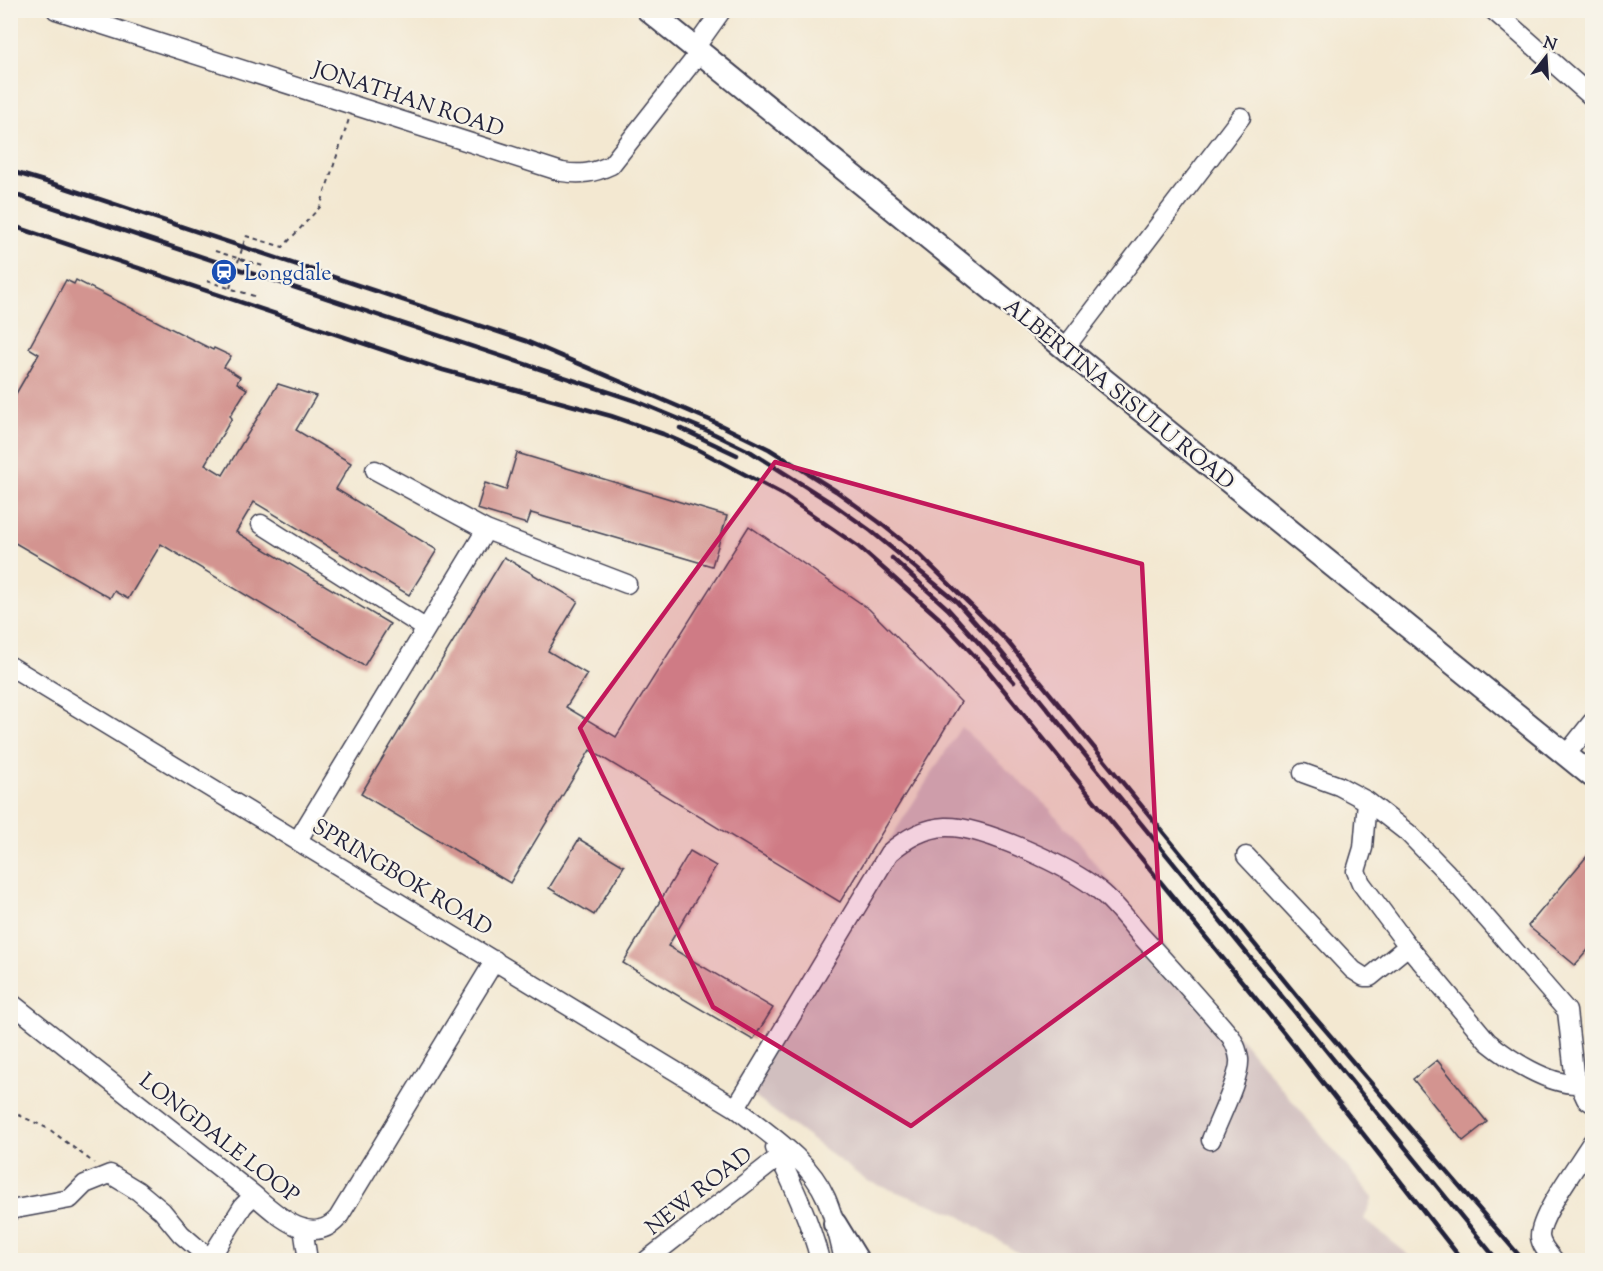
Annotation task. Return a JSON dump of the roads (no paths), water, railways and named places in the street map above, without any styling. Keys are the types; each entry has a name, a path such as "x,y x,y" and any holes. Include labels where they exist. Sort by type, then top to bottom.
{"main road":[{"name":"ALBERTINA SISULU ROAD","path":"648,10 1593,776"},
{"path":"836,1224 857,1260"}],"street":[{"name":"JONATHAN ROAD","path":"56,10 562,172 579,175 596,172 611,165 697,50 722,10"},
{"path":"1493,10 1593,97"},
{"path":"1065,348 1241,117"},
{"path":"375,470 486,530 627,584"},
{"path":"261,524 425,628"},
{"path":"298,840 486,530"},
{"name":"SPRINGBOK ROAD","path":"10,666 736,1108 803,1164 817,1182 826,1197 836,1224 844,1260"},
{"path":"1566,755 1593,722"},
{"path":"1303,773 1339,786 1367,801 1408,833 1445,870 1567,1011 1574,1073 1586,1099 1593,1103"},
{"path":"1367,801 1363,848 1356,871 1361,883 1408,946 1488,1042 1521,1065 1559,1082 1578,1084"},
{"path":"736,1108 889,853 905,840 923,831 944,827 964,828 1022,849 1069,870 1102,893 1231,1037 1237,1049 1239,1061 1237,1073 1211,1140"},
{"path":"1246,856 1359,974 1370,976 1408,946"},
{"name":"LONGDALE LOOP","path":"10,1002 279,1216 303,1228 322,1229 331,1225 338,1218 495,960"},
{"name":"SPRINGBOK ROAD","path":"767,1133 795,1188 811,1228 820,1260"},
{"path":"1549,1254 1540,1238 1545,1219 1593,1142"},
{"name":"NEW ROAD","path":"647,1260 779,1157"},
{"path":"10,1210 70,1198 85,1184 110,1174 138,1191 162,1211 181,1234 209,1260 243,1206 254,1195"},
{"path":"303,1228 309,1260"}],"railway":[{"path":"10,171 526,341 712,421 769,449 836,491 920,555 1007,641 1310,1012 1523,1260"},
{"path":"10,193 636,401 751,452 871,531 957,602 997,647 1497,1260"},
{"path":"10,225 443,370 611,416 663,434 697,449 782,494 859,547 939,618 985,667 1284,1033 1462,1260"},
{"path":"680,428 737,455"},
{"path":"892,558 948,609 1014,682"}],"place":[{"name":"Longdale","path":"224,272"}]}
